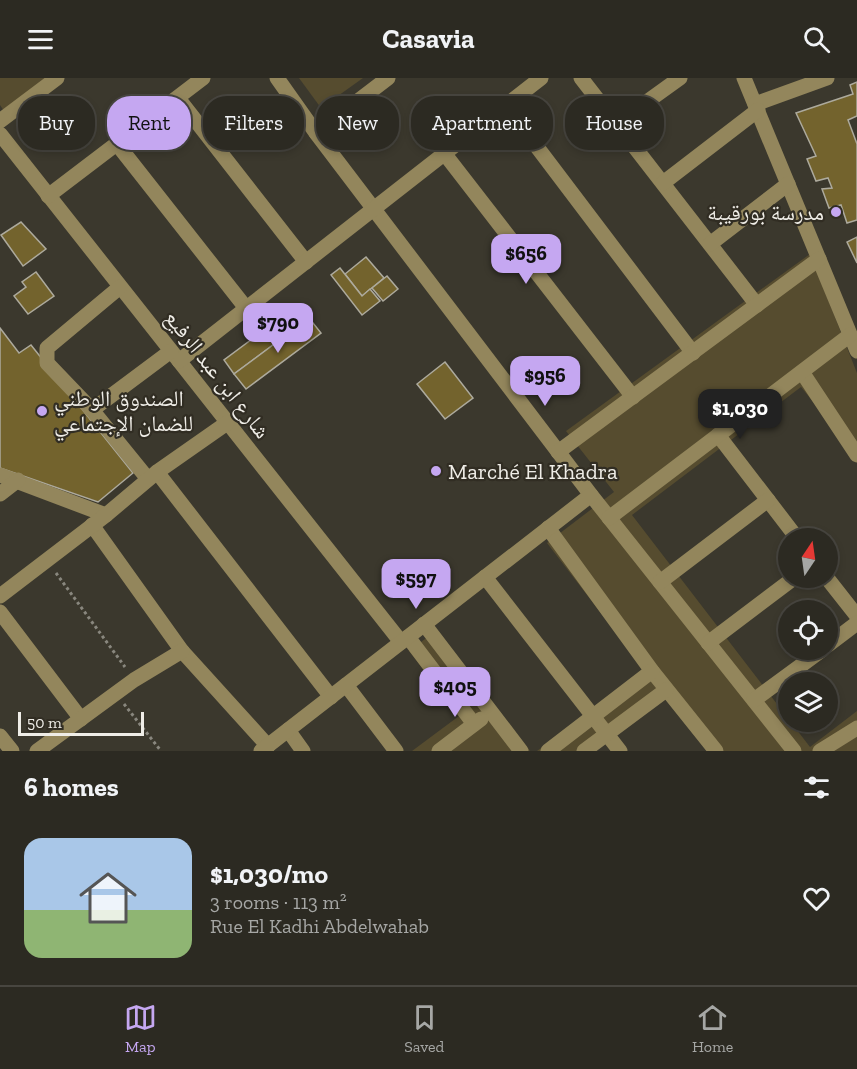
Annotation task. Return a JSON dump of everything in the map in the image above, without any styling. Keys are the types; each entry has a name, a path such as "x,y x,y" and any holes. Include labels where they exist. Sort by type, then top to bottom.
{"street":[{"path":"0,121 57,78"},
{"path":"180,96 203,78"},
{"path":"277,78 316,133"},
{"path":"364,96 388,78"},
{"path":"581,78 595,96"},
{"path":"655,96 680,78"},
{"path":"744,78 857,351"},
{"path":"663,183 757,107 827,78"},
{"path":"517,96 535,80"},
{"path":"191,115 306,262"},
{"name":"شارع ابن عبد الرفيع","path":"0,134 227,423 474,724"},
{"path":"48,196 109,150"},
{"path":"122,150 246,308"},
{"path":"329,150 591,495 794,751"},
{"path":"92,410 246,308 448,150"},
{"path":"539,150 693,353"},
{"path":"637,150 757,305"},
{"path":"444,153 633,397"},
{"path":"710,244 788,184"},
{"path":"558,452 819,259"},
{"path":"120,287 47,348 47,363 152,476 331,697"},
{"path":"609,518 850,334"},
{"path":"802,372 857,455"},
{"path":"0,596 106,515 152,476 227,423"},
{"path":"718,435 789,528"},
{"path":"0,475 106,515"},
{"path":"0,494 18,480"},
{"path":"92,525 182,651 264,748 591,495"},
{"path":"660,582 768,500"},
{"path":"549,528 666,690 716,751"},
{"path":"486,577 620,751"},
{"path":"708,643 781,588"},
{"path":"835,588 857,616"},
{"path":"0,612 81,719"},
{"path":"838,637 857,623"},
{"path":"424,624 522,751"},
{"path":"37,751 134,680 182,651"},
{"path":"754,700 808,660"},
{"path":"548,751 652,671"},
{"path":"346,685 396,751"},
{"path":"584,751 666,690"},
{"path":"439,751 490,712"},
{"path":"820,751 857,728"},
{"path":"288,730 303,751"},
{"path":"0,736 12,751"}],"path":[{"path":"46,560 134,680"},
{"path":"116,693 161,751"}],"shaded area":[{"path":"0,78 47,78 24,96 18,96 18,100 4,111 0,105"},
{"path":"299,78 363,78 338,96 316,96 316,101"},
{"path":"810,254 857,373 857,456 801,387 632,515 778,705 778,732 798,732 810,747 830,732 838,732 838,726 857,711 857,751 708,751 666,696 593,751 537,751 644,669 547,543 614,492 566,431"},
{"path":"437,630 530,751 412,751 459,716 409,651"}],"building":[{"path":"857,82 857,116 848,120 857,144 857,220 847,223 841,205 829,208 822,189 832,188 828,178 816,181 807,159 816,156 796,113 853,94 850,85"},
{"path":"21,222 46,249 23,266 1,235"},
{"path":"857,237 857,263 847,242"},
{"path":"366,257 384,278 362,296 345,274"},
{"path":"340,268 362,296 370,289 380,301 362,315 331,275"},
{"path":"36,272 54,296 28,314 14,296 26,287 22,282"},
{"path":"387,276 398,289 383,301 372,288"},
{"path":"299,304 309,318 234,374 224,360"},
{"path":"309,318 321,333 246,389 234,374"},
{"name":"الصندوق الوطني للضمان الإجتماعي","path":"0,328 19,353 31,345 133,473 98,502 0,468"},
{"path":"445,362 473,398 445,419 417,384"}],"place":[{"name":"مدرسة بورقيبة","path":"836,212"},
{"name":"الصندوق الوطني للضمان الإجتماعي","path":"42,411"},
{"name":"Marché El Khadra","path":"436,471"}]}
